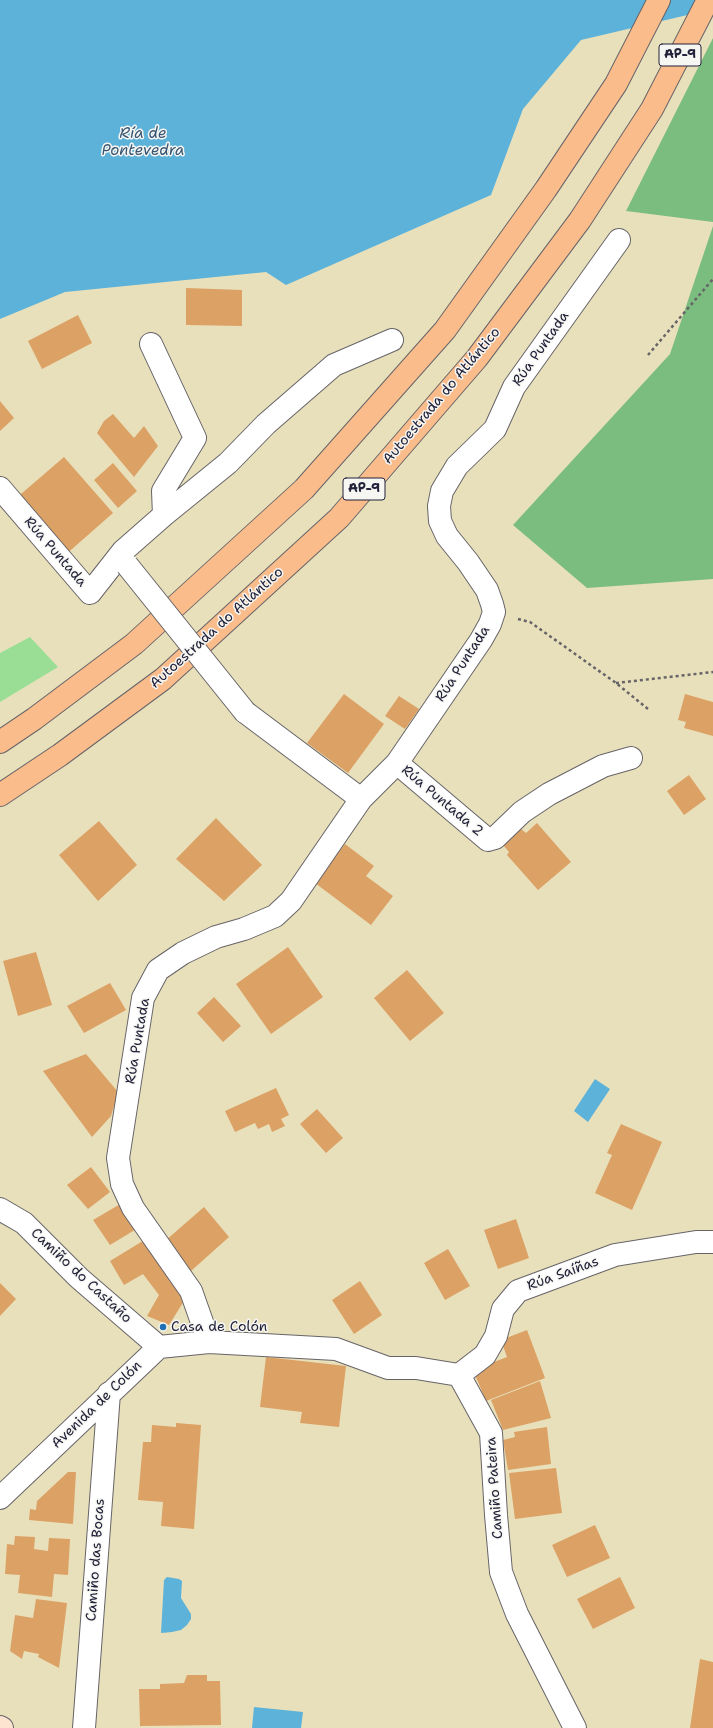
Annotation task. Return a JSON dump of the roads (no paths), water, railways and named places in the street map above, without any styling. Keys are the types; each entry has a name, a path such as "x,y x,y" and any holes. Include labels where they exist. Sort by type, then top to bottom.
{"highway":[{"name":"AP-9","path":"0,742 34,719 134,644 304,489 445,330 546,189 616,84 659,0"},
{"name":"Autoestrada do Atlántico","path":"0,795 60,755 162,679 339,518 477,358 580,220 652,110 708,0"}],"street":[{"name":"Rúa Puntada","path":"209,1342 191,1291 133,1208 122,1184 118,1158 143,998 158,970 183,952 216,937 244,929 275,916 291,900 360,799 397,763 482,640 494,612 487,590 468,562 447,536 440,522 439,506 442,491 457,466 495,429 514,387 619,240"},
{"name":"Rúa Puntada","path":"0,488 90,593 125,558 164,515 228,464 266,424 334,365 392,340"},
{"path":"151,344 195,438 164,491 164,515"},
{"path":"125,558 245,712 360,799"},
{"name":"Rúa Puntada 2","path":"397,763 488,840 495,838 522,812 549,794 603,766 631,758"},
{"name":"Camiño do Castaño","path":"0,1209 24,1223 79,1278 159,1347"},
{"name":"Rúa Saíñas","path":"459,1375 485,1355 496,1336 503,1309 518,1291 615,1255 696,1242 713,1242"},
{"path":"159,1347 209,1342 336,1349 388,1368 416,1368 459,1375"},
{"name":"Avenida de Colón","path":"0,1498 159,1347"},
{"name":"Camiño Pateira","path":"459,1375 491,1432 496,1515 502,1572 517,1614 575,1728"},
{"name":"Camiño das Bocas","path":"84,1728 109,1393"}],"water":[{"name":"Ría de Pontevedra","path":"0,0 713,0 713,9 581,40 523,109 491,195 286,285 266,272 65,292 0,319"},
{"path":"595,1079 610,1089 588,1122 574,1111"},
{"path":"167,1577 182,1581 181,1598 191,1614 191,1619 181,1630 161,1633 164,1580"},
{"path":"254,1707 303,1712 301,1728 252,1728"}],"place":[{"name":"Casa de Colón","path":"163,1327"}]}
